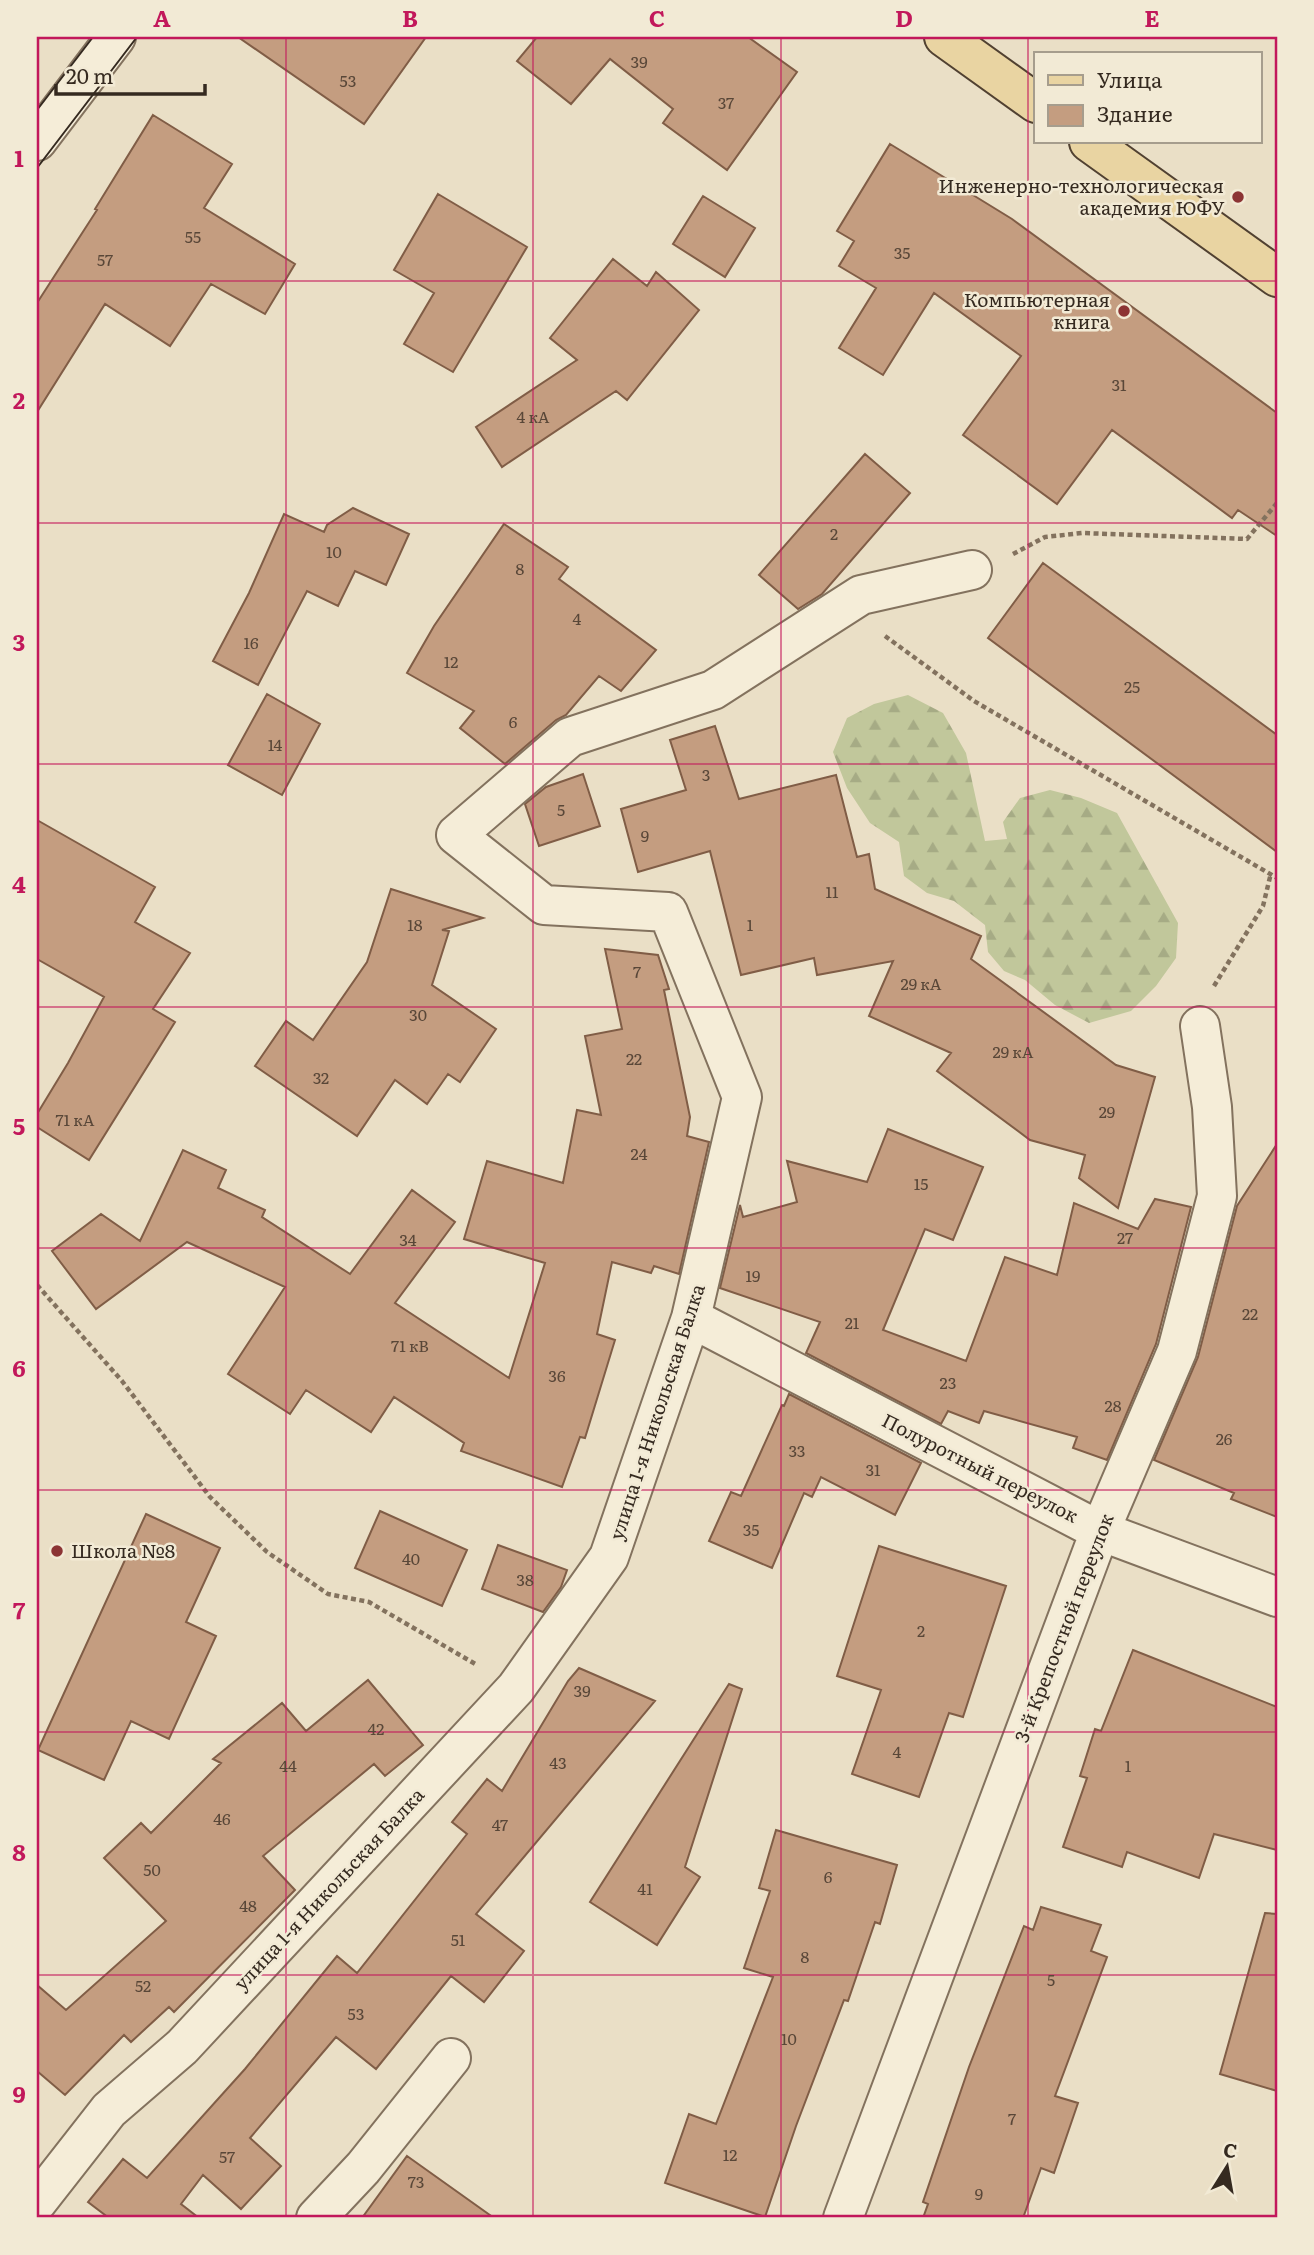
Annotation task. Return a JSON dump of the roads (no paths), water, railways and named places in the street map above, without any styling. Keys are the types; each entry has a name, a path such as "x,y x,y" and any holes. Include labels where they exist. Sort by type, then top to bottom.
{"main road":[{"path":"944,37 1034,102"},
{"path":"1092,144 1277,277"}],"street":[{"path":"37,141 116,37"},
{"name":"улица 1-я Никольская Балка","path":"37,2202 109,2110 182,2047 516,1688 609,1557 691,1318 742,1097 668,912 544,905 456,835 570,737 713,690 861,595 972,570"},
{"name":"3-й Крепостной переулок","path":"843,2218 1100,1531 1177,1351 1217,1196 1212,1107 1200,1026"},
{"name":"Полуротный переулок","path":"691,1318 1100,1531 1277,1597"},
{"path":"316,2218 363,2168 451,2058"}],"tram line":[{"path":"37,110 93,37"},
{"path":"37,168 137,37"}],"place":[{"name":"Инженерно-технологическая академия ЮФУ","path":"1238,197"},
{"name":"Компьютерная книга","path":"1124,311"},
{"name":"Школа №8","path":"57,1551"}]}
